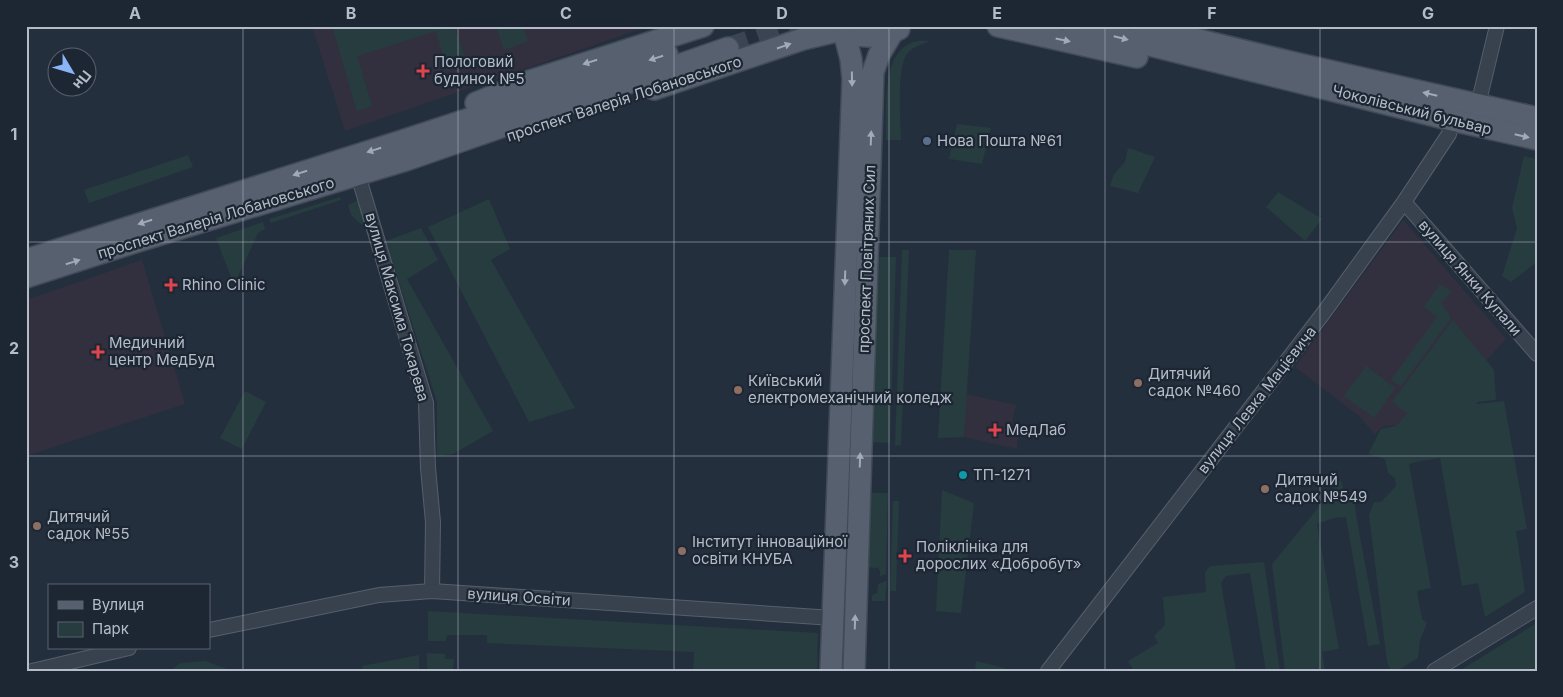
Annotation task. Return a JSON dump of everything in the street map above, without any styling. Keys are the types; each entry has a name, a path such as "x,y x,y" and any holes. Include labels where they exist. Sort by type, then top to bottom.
{"main road":[{"name":"Чоколівський бульвар","path":"998,26 1163,62 1291,71"},
{"name":"Чоколівський бульвар","path":"1073,26 1291,71 1478,105 1537,118"},
{"name":"Чоколівський бульвар","path":"1141,26 1452,120 1537,139"},
{"name":"Чоколівський бульвар","path":"1184,26 1229,40 1291,71"},
{"path":"840,29 866,36 901,28"},
{"name":"проспект Повітряних Сил","path":"854,671 873,72 878,55 901,28"},
{"name":"проспект Валерія Лобановського","path":"404,150 468,149 533,130 803,39 840,29"},
{"name":"проспект Повітряних Сил","path":"831,671 853,79 851,60 840,29"},
{"name":"проспект Валерія Лобановського","path":"26,260 404,150 717,37"},
{"name":"проспект Валерія Лобановського","path":"26,277 358,175 404,150 456,111 530,81 717,37"}],"street":[{"path":"1478,105 1496,26"},
{"name":"вулиця Левка Мацієвича","path":"1048,671 1319,320 1404,202 1449,134 1452,120"},
{"name":"вулиця Максима Токарева","path":"358,175 426,403 432,522 432,591"},
{"name":"вулиця Янки Купали","path":"1404,202 1537,354"},
{"name":"вулиця Освіти","path":"210,630 379,595 432,591 833,618"},
{"path":"1434,671 1537,608"},
{"path":"32,671 121,650"}],"shaded area":[{"name":"Пологовий будинок №5","path":"312,26 649,26 345,131"},
{"path":"1403,220 1506,339 1427,424 1383,426 1375,434 1358,415 1295,367"},
{"name":"Медичний центр МедБуд","path":"142,260 185,404 26,456 26,300"},
{"path":"966,394 1016,405 1012,422 1021,424 1017,449 964,437"}],"green space":[{"path":"332,26 454,26 467,64 447,70 436,31 357,56 372,106 357,111"},
{"path":"496,26 523,26 528,41 504,50"},
{"path":"930,41 912,49 907,54 901,71 900,83 901,140 886,140 887,86 894,60 901,50 911,43"},
{"path":"957,124 991,128 982,164 949,159"},
{"path":"1128,148 1155,157 1138,193 1110,186 1114,174 1125,162"},
{"path":"188,155 193,167 89,203 84,190"},
{"path":"1524,156 1537,159 1537,262 1511,282 1502,276 1517,228 1512,208"},
{"path":"1278,192 1322,219 1305,241 1266,207"},
{"path":"340,197 341,200 271,223 269,219"},
{"path":"489,199 510,249 491,260 575,408 529,422 428,227"},
{"path":"358,200 367,230 351,215 348,205"},
{"path":"263,222 265,229 258,233 234,285 216,238"},
{"path":"421,228 438,260 407,279 493,431 453,454 437,457 437,402 386,241"},
{"path":"902,250 909,250 901,445 895,446"},
{"path":"949,250 976,250 964,437 938,438"},
{"path":"875,257 896,257 890,443 869,442"},
{"path":"1440,284 1452,292 1441,302 1451,318 1401,386 1391,380 1437,317 1424,307"},
{"path":"1453,320 1494,370 1496,400 1477,402 1477,404 1504,401 1527,529 1516,531 1525,592 1485,617 1478,583 1462,586 1440,458 1409,464 1431,588 1417,591 1422,619 1427,623 1420,640 1418,658 1397,671 1391,671 1387,662 1369,515 1374,502 1381,502 1396,486 1395,478 1388,473 1385,459 1368,454 1381,429 1396,426 1407,413 1392,402"},
{"path":"1366,366 1395,388 1374,418 1344,396"},
{"path":"245,391 266,402 242,449 220,438"},
{"path":"1341,480 1345,494 1354,492 1356,515 1380,644 1368,646 1346,517 1334,518 1317,524 1339,649 1322,652 1325,671 1285,671 1272,564"},
{"path":"942,490 974,503 961,613 936,611"},
{"path":"867,493 888,493 886,574 880,576 878,568 864,567"},
{"path":"893,501 899,501 896,591 890,591"},
{"path":"1264,562 1280,671 1266,671 1250,573 1226,576 1221,583 1236,671 1134,671 1128,661 1158,643 1154,636 1165,625 1163,597 1206,592 1205,572 1210,566"},
{"path":"887,581 885,601 872,601 872,595 877,593 878,584"},
{"path":"428,611 818,633 817,671 693,671 694,652 487,643 487,635 447,635 446,641 428,641"},
{"path":"1537,623 1537,671 1459,671"},
{"path":"427,653 445,654 445,659 454,659 453,671 427,671"},
{"path":"419,655 419,671 363,671 362,666"},
{"path":"205,661 233,671 170,671 181,663"},
{"path":"976,661 1016,671 973,671 975,670"}],"tunnel":[{"path":"728,48 793,26"}],"place":[{"name":"Пологовий будинок №5","path":"423,71"},
{"name":"Нова Пошта №61","path":"927,141"},
{"name":"Rhino Clinic","path":"171,285"},
{"name":"Медичний центр МедБуд","path":"98,352"},
{"name":"Дитячий садок №460","path":"1138,383"},
{"name":"Київський електромеханічний коледж","path":"738,390"},
{"name":"МедЛаб","path":"995,430"},
{"name":"ТП-1271","path":"963,475"},
{"name":"Дитячий садок №549","path":"1265,489"},
{"name":"Дитячий садок №55","path":"37,526"},
{"name":"Інститут інноваційної освіти КНУБА","path":"682,551"},
{"name":"Поліклініка для дорослих «Добробут»","path":"905,556"}]}
